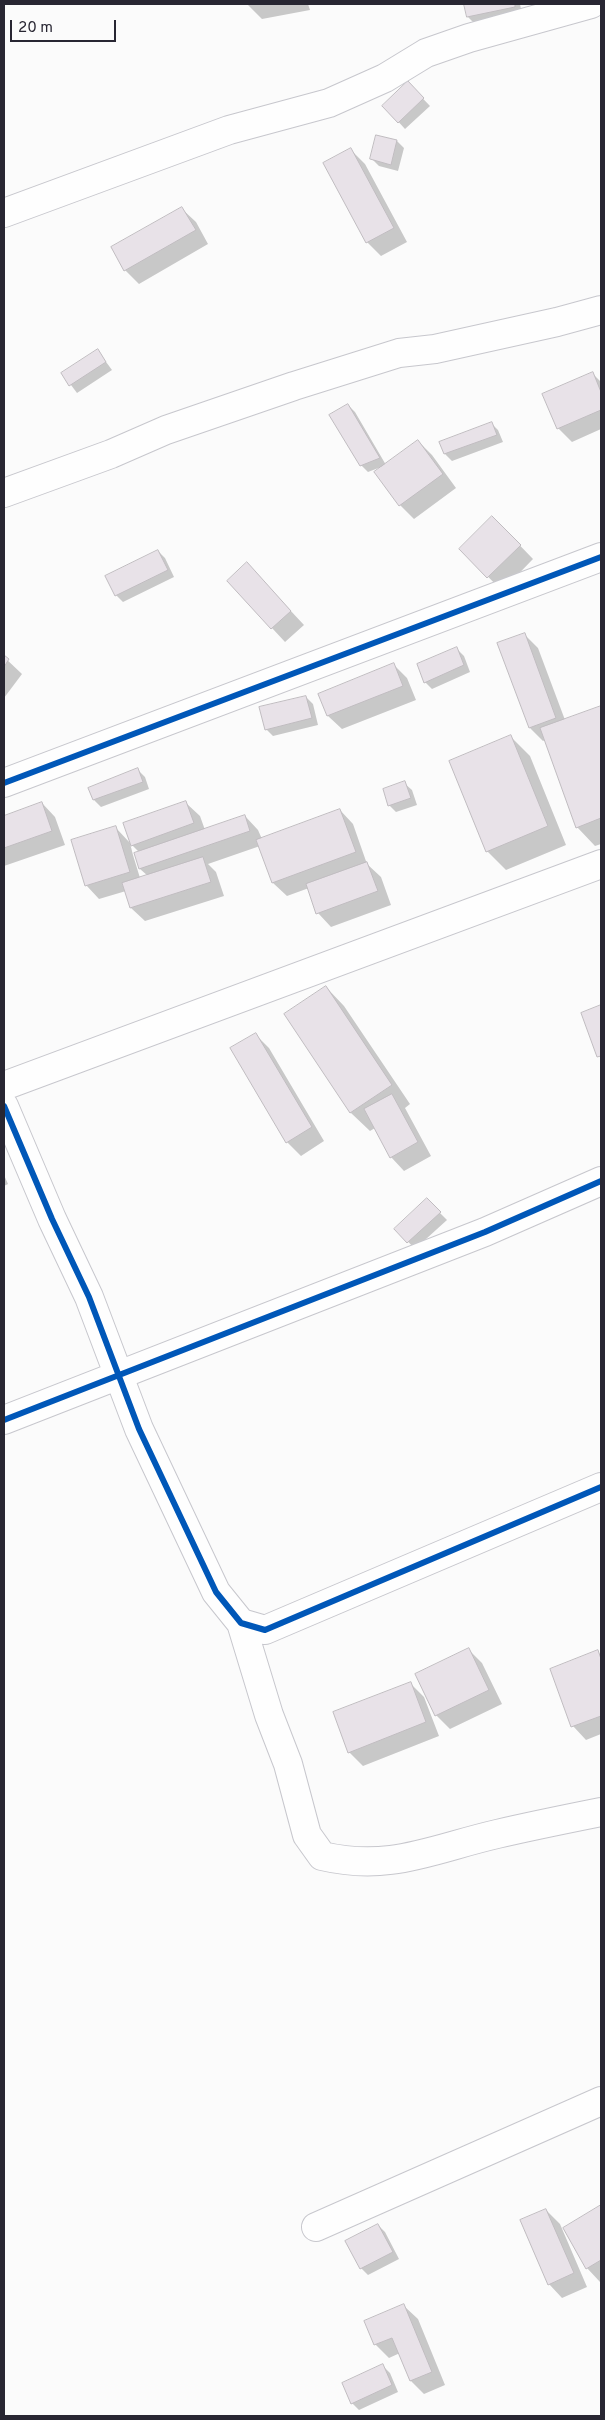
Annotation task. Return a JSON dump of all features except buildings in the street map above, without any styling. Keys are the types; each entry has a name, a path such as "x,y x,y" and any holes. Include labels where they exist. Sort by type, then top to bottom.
{"street":[{"path":"4,213 229,130 329,103 385,78 426,53 469,38 591,4"},
{"path":"4,493 111,454 166,430 294,386 399,353 434,349 557,322 601,310"},
{"path":"4,783 601,557"},
{"path":"4,1086 601,864"},
{"path":"4,1106 52,1219 89,1297 139,1429 216,1592 241,1623 269,1715 288,1764 306,1835 322,1856 349,1862 406,1859 496,1834 601,1812"},
{"path":"4,1420 485,1232 601,1181"},
{"path":"241,1623 265,1630 601,1487"},
{"path":"316,2227 601,2101"}],"cycle path":[{"path":"4,783 601,557"},
{"path":"4,1106 52,1219 89,1297 139,1429 216,1592 241,1623 265,1630 601,1487"},
{"path":"4,1420 485,1232 601,1181"}]}
